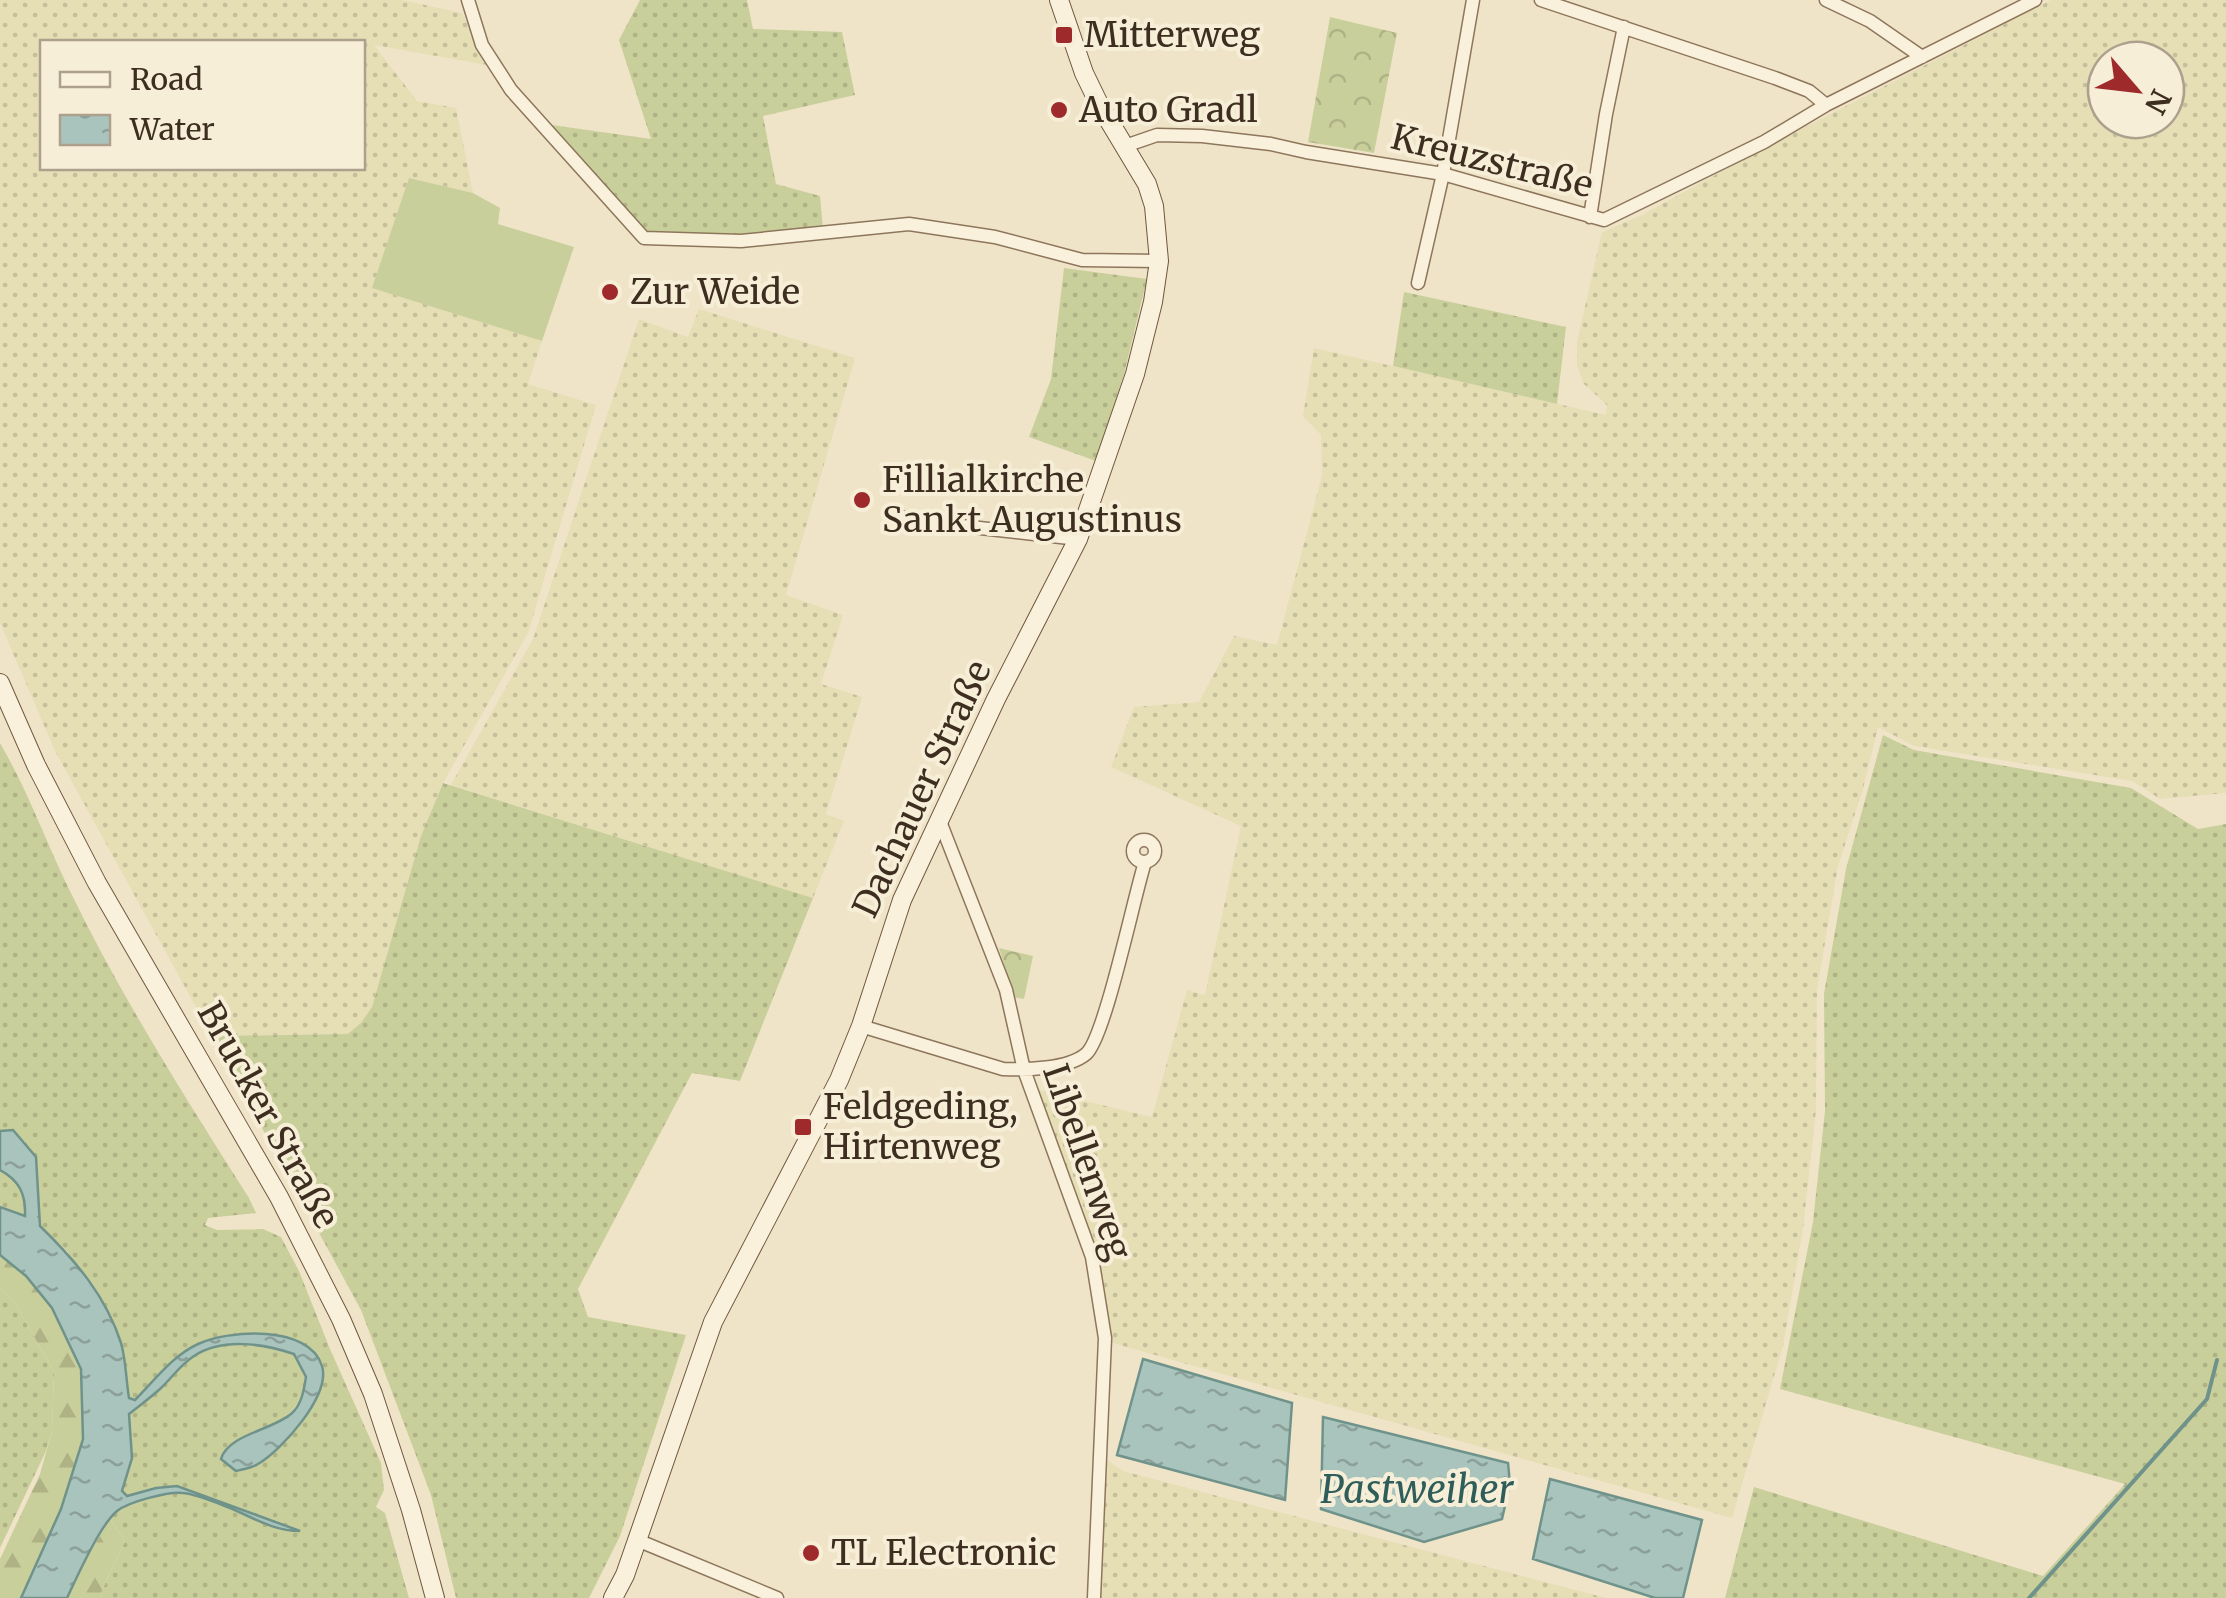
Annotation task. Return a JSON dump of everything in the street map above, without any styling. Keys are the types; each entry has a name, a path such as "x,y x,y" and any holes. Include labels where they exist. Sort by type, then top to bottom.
{"street":[{"path":"468,0 482,45 511,90 644,238 741,241 909,224 994,237 1082,260 1159,261"},
{"name":"Dachauer Straße","path":"614,1598 712,1322 839,1080 902,900 1078,539 1135,374 1154,302 1159,261 1154,206 1147,184 1084,73 1059,0"},
{"path":"1418,283 1443,174 1473,0"},
{"path":"1541,0 1809,91 1826,105"},
{"path":"1826,0 1870,22 1922,57"},
{"name":"Kreuzstraße","path":"1125,146 1157,135 1272,144 1443,174 1604,220 1764,142 1826,105 2035,0"},
{"path":"1590,218 1624,27"},
{"path":"893,516 1078,539"},
{"name":"Brucker Straße","path":"0,683 36,765 97,883 280,1197 341,1319 378,1409 412,1510 435,1598"},
{"name":"Libellenweg","path":"939,819 1006,990 1024,1070 1092,1257 1106,1338 1094,1598"},
{"path":"861,1026 1003,1069 1024,1070 1071,1062 1088,1052 1102,1024 1144,862"},
{"path":"637,1540 777,1598"}],"shaded area":[{"path":"0,0 402,0 462,13 487,65 374,45 417,101 456,108 473,193 409,178 373,288 542,341 528,384 596,405 528,633 443,783 421,836 372,1007 361,1024 348,1034 212,1036 55,751 0,623"},
{"path":"2051,0 2226,0 2226,793 2160,799 2132,781 1914,746 1878,727 1838,866 1817,990 1816,1110 1803,1229 1783,1346 1732,1518 1109,1342 1096,1256 1031,1088 1152,1117 1187,990 1205,995 1241,826 1111,767 1134,707 1199,702 1234,636 1277,645 1322,476 1321,435 1303,416 1314,348 1606,415 1607,405 1584,384 1577,366 1577,342 1602,232 1642,215"},
{"path":"699,309 855,358 786,595 843,615 821,684 862,697 826,814 844,821 813,898 451,785 533,639 639,319 688,337"},
{"path":"1103,1457 1123,1471 1606,1598 1097,1598"}],"green space":[{"path":"640,0 747,0 753,29 842,32 855,95 763,116 776,184 820,196 823,229 738,241 646,238 552,125 651,139 619,40"},
{"path":"1330,17 1397,33 1374,153 1308,142"},
{"path":"409,178 473,193 500,208 498,224 574,247 542,341 372,288"},
{"path":"1064,268 1147,279 1124,374 1096,461 1029,437 1051,379"},
{"path":"1404,292 1566,327 1557,404 1393,366"},
{"path":"1883,735 1914,750 2131,788 2198,829 2226,824 2226,1598 1725,1598 1754,1487 2043,1576 2125,1484 1780,1389 1813,1222 1825,1111 1824,994 1846,869"},
{"path":"0,743 109,967 256,1213 208,1218 205,1225 217,1230 263,1229 281,1237 299,1271 381,1463 384,1490 376,1507 385,1513 409,1598 101,1598 125,1541 110,1519 132,1458 129,1414 180,1367 205,1350 230,1344 257,1345 294,1354 306,1377 294,1409 266,1429 297,1429 320,1389 316,1354 238,1333 176,1358 135,1401 128,1398 122,1346 67,1251 40,1226 37,1197 13,1130 0,1131"},
{"path":"443,783 813,898 740,1081 692,1073 578,1289 588,1317 686,1335 620,1536 589,1598 456,1598 431,1495 361,1310 212,1036 348,1034 361,1023 372,1007 421,836"},
{"path":"999,948 1033,956 1024,999 1014,997"},
{"path":"0,1170 20,1189 25,1217 0,1207"},
{"path":"0,1255 26,1276 52,1308 81,1368 83,1439 62,1508 21,1598 0,1598 0,1559 40,1474 52,1431 54,1372 14,1301 0,1289"},
{"path":"0,1289 14,1301 54,1372 52,1431 46,1451 0,1548"},
{"path":"110,1519 125,1541 101,1598 67,1598 86,1559"}],"water":[{"path":"13,1130 36,1157 40,1226 88,1280 115,1326 123,1350 129,1398 135,1400 189,1349 228,1336 285,1337 314,1352 322,1366 319,1392 302,1421 268,1457 236,1471 221,1459 225,1451 292,1413 300,1401 306,1377 294,1354 270,1347 230,1344 194,1356 129,1414 132,1458 122,1491 127,1496 177,1486 300,1531 269,1525 192,1495 159,1495 122,1508 110,1518 67,1598 21,1598 61,1509 83,1439 81,1369 52,1308 26,1276 0,1255 0,1207 25,1216 20,1188 0,1170 0,1131"},
{"path":"1143,1359 1292,1403 1285,1500 1117,1455"},
{"name":"Pastweiher","path":"1323,1417 1508,1463 1510,1484 1502,1519 1424,1542 1321,1509"},
{"path":"1550,1479 1702,1520 1683,1598 1655,1598 1533,1559"}],"waterway":[{"path":"2029,1598 2207,1399 2217,1360"}],"place":[{"name":"Mitterweg","path":"1064,35"},
{"name":"Auto Gradl","path":"1059,110"},
{"name":"Zur Weide","path":"610,292"},
{"name":"Fillialkirche Sankt Augustinus","path":"862,500"},
{"name":"Feldgeding, Hirtenweg","path":"803,1127"},
{"name":"TL Electronic","path":"811,1553"}]}
